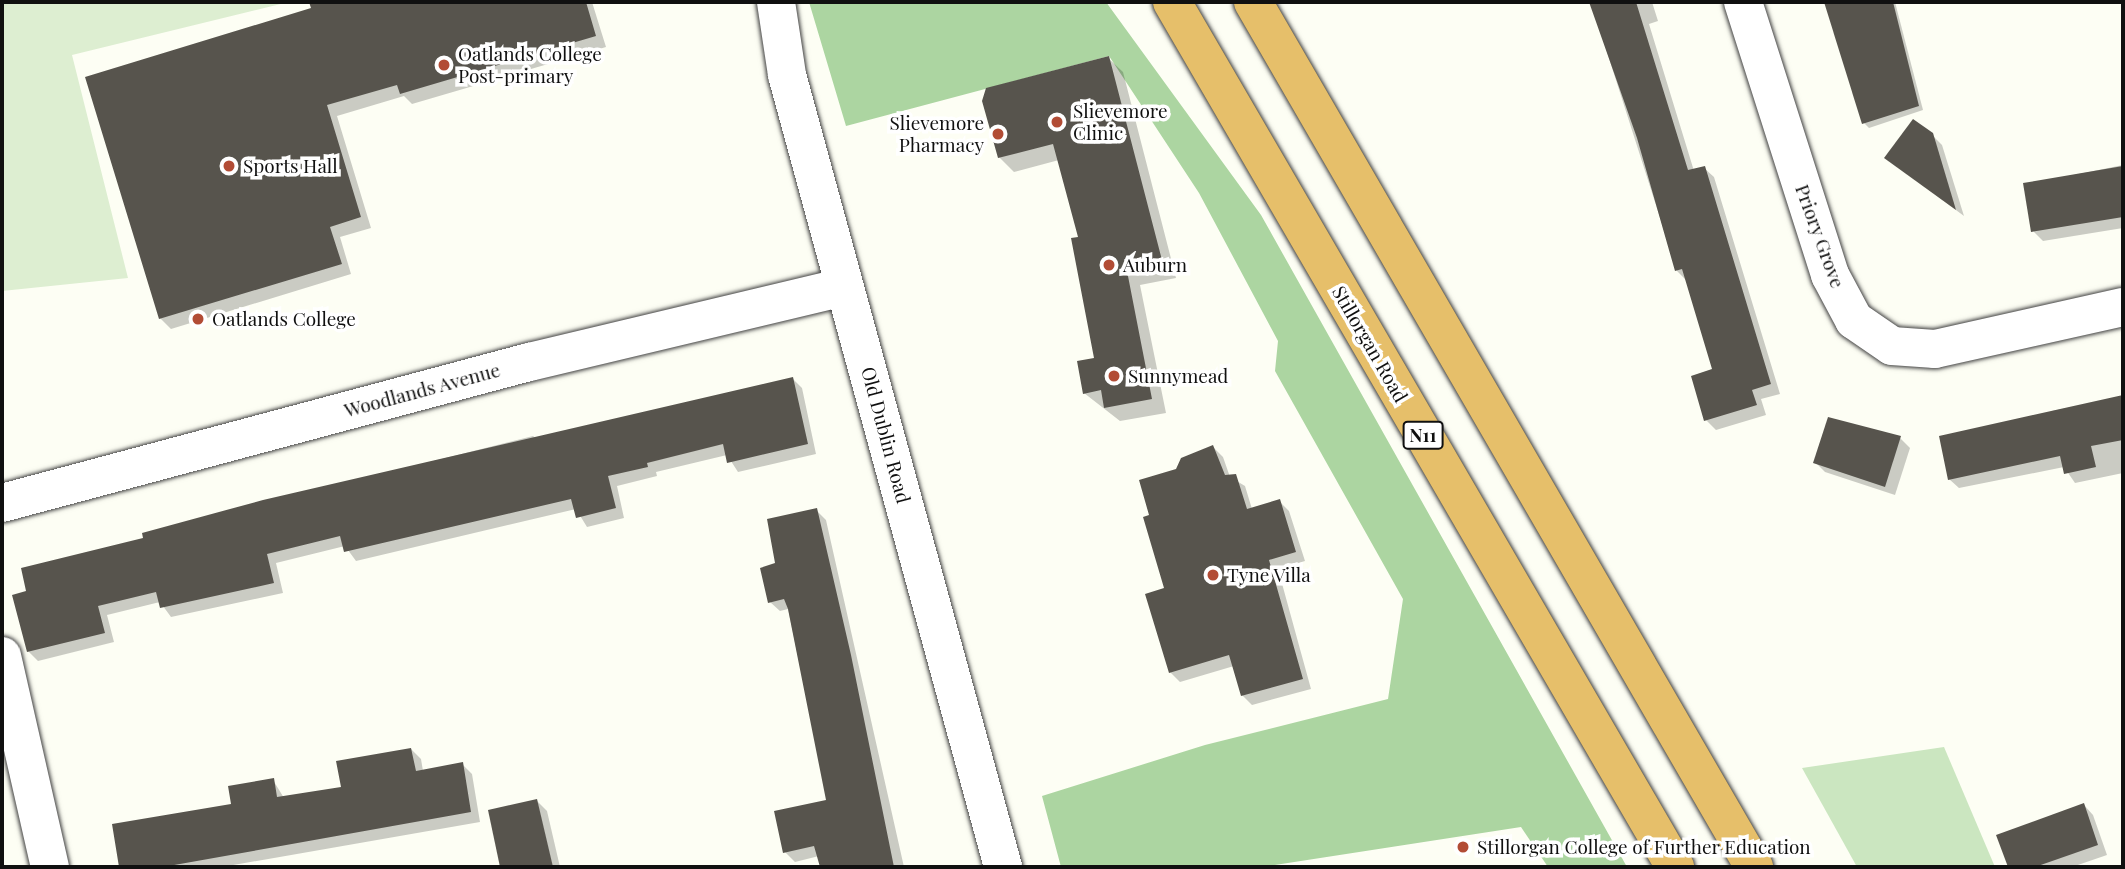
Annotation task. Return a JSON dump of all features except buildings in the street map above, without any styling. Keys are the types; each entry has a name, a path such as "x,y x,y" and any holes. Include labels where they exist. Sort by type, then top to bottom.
{"highway":[{"name":"Stillorgan Road","path":"1172,2 1675,867"},
{"path":"1253,2 1754,867"}],"street":[{"name":"Old Dublin Road","path":"776,2 787,75 1003,867"},
{"name":"Priory Grove","path":"1743,2 1830,275 1854,320 1892,346 1935,349 2123,307"},
{"name":"Woodlands Avenue","path":"2,503 529,362 843,287"},
{"path":"2,656 50,867"}],"green space":[{"path":"2,2 289,2 72,55 128,278 2,291"},
{"path":"809,2 1106,2 1261,215 1627,867 1548,867 1521,827 1262,867 1061,867 1042,796 1205,745 1388,699 1403,599 1275,371 1278,341 1199,193 1109,56 846,126"},
{"path":"1944,747 1995,867 1857,867 1802,768"}],"place":[{"name":"Oatlands College Post-primary","path":"444,65"},
{"name":"Slievemore Clinic","path":"1057,122"},
{"name":"Slievemore Pharmacy","path":"998,134"},
{"name":"Sports Hall","path":"229,166"},
{"name":"Auburn","path":"1109,265"},
{"name":"Oatlands College","path":"198,319"},
{"name":"Sunnymead","path":"1114,376"},
{"name":"Tyne Villa","path":"1213,575"},
{"name":"Stillorgan College of Further Education","path":"1463,847"}]}
